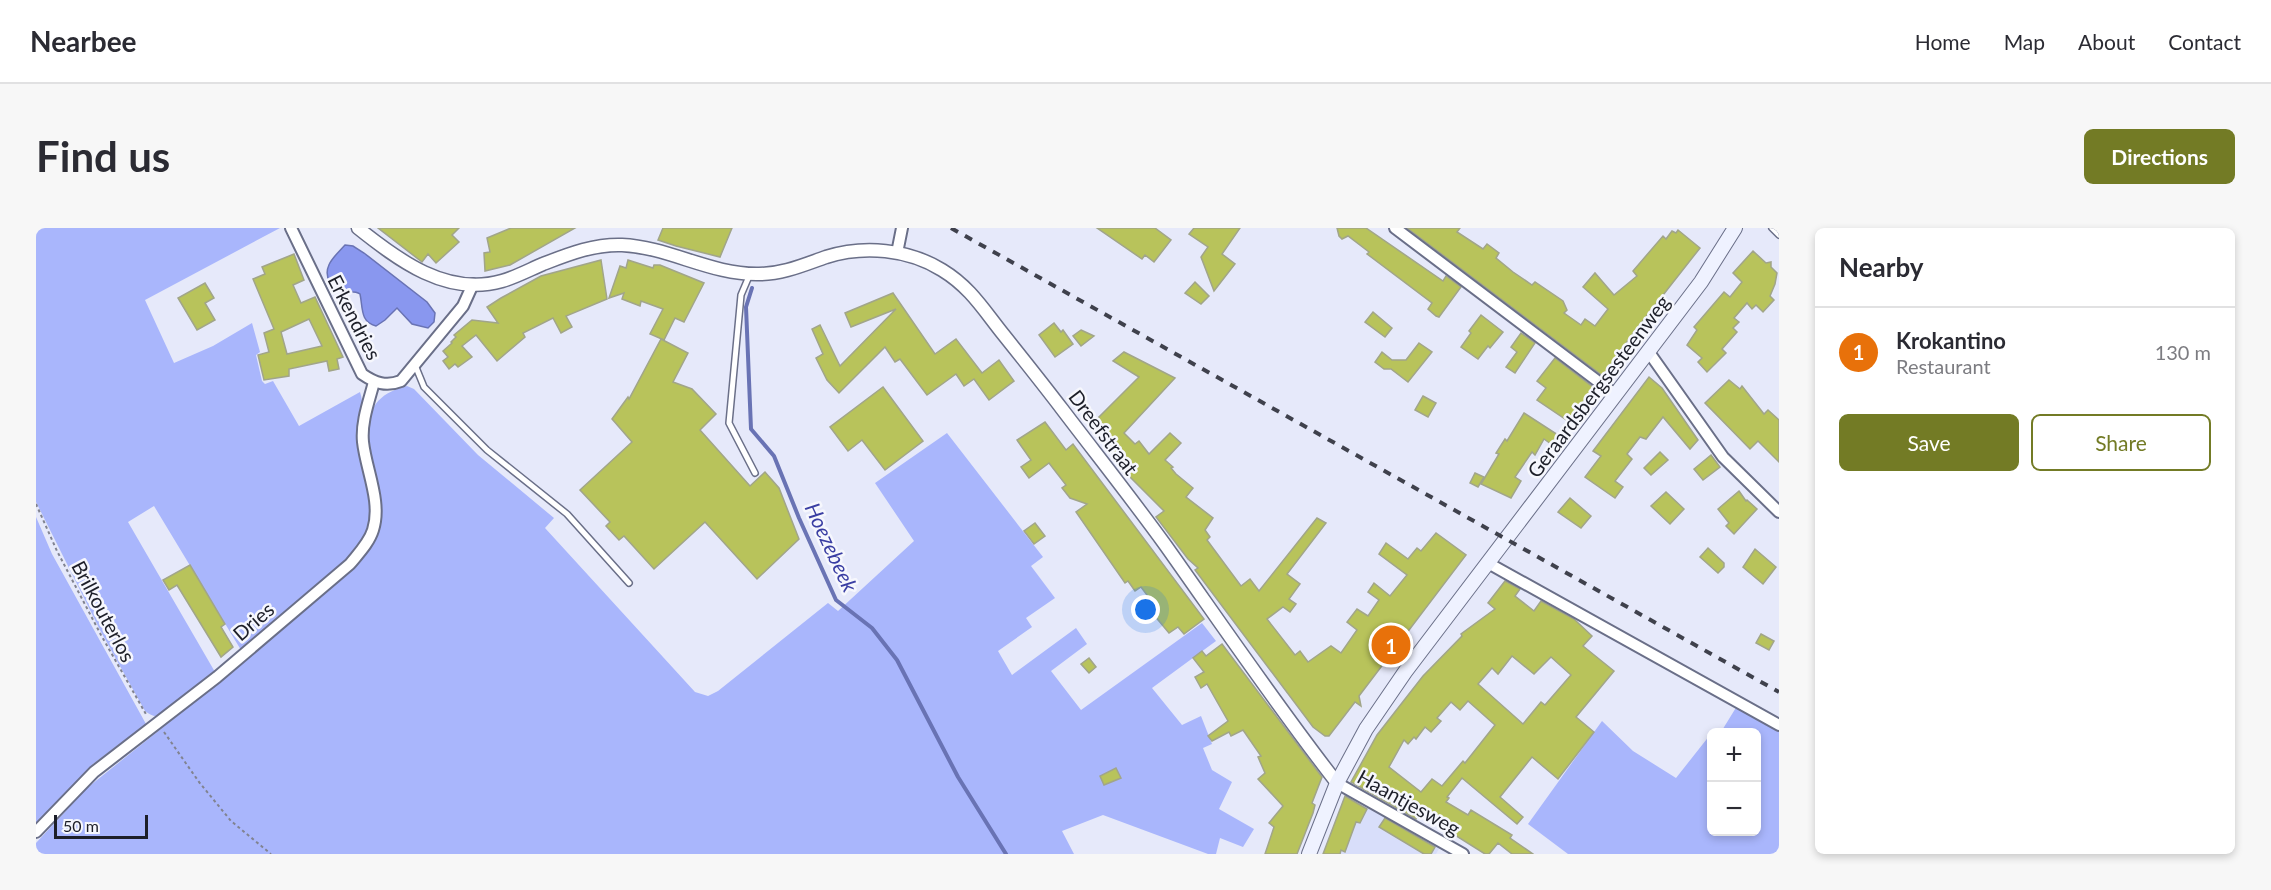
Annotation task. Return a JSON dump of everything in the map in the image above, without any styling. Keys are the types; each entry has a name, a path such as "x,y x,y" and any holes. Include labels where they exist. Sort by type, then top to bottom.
{"main road":[{"name":"Geraardsbergsesteenweg","path":"1309,854 1337,783 1372,719 1405,672 1701,282 1735,228"}],"street":[{"name":"Erkendries","path":"291,228 362,374 374,382 393,384 401,381 463,306 473,284"},
{"path":"358,228 394,256 428,275 473,284 500,282 570,253 597,246 625,245 726,272 754,274"},
{"path":"897,253 902,228"},
{"path":"1395,228 1616,395"},
{"name":"Dreefstraat","path":"754,274 786,272 844,252 864,250 897,253 940,269 968,288 1163,542 1308,747 1337,783"},
{"path":"1648,351 1723,457 1779,512"},
{"name":"Dries","path":"36,832 93,772 217,677 350,564 365,546 374,529 375,506 363,441 366,411 374,382"},
{"path":"1488,563 1779,725"},
{"name":"Haantjesweg","path":"1337,783 1463,854"}],"lane":[{"path":"1772,228 1779,235"},
{"path":"754,274 741,295 729,423 755,473"},
{"path":"415,365 424,387 487,450 567,514 629,583"}],"path":[{"name":"Brilkouterlos","path":"36,505 57,551 142,708 156,722 199,782 231,821 271,854"}],"shaded area":[{"path":"36,228 280,228 145,300 174,363 213,346 252,323 260,352 256,355 262,381 265,384 273,381 299,426 360,392 362,399 362,447 371,498 371,518 363,541 333,574 241,650 154,506 128,522 215,672 215,675 163,715 153,716 145,711 101,632 36,502"},
{"path":"345,245 353,246 364,253 427,302 435,313 434,322 428,328 412,324 397,308 376,326 367,321 363,314 360,294 336,289 331,285 328,277 330,262"},
{"path":"407,386 414,389 478,455 554,518 545,528 695,692 708,696 718,691 828,603 838,611 914,541 875,483 947,433 1043,557 1031,566 1055,598 1026,618 1032,627 998,651 1012,675 1076,628 1087,644 1051,671 1081,710 1202,623 1216,641 1152,688 1182,725 1201,716 1212,744 1203,748 1212,770 1232,782 1219,809 1254,829 1243,847 1220,838 1216,854 1208,854 1103,815 1062,831 1074,854 36,854 36,843 87,788 227,676 371,546 379,529 380,510 369,446 368,426 373,409 385,395"},
{"path":"36,517 52,554 146,724 93,764 36,824"},
{"path":"1737,706 1779,729 1779,854 1568,854 1528,824 1602,721 1633,751 1676,778 1707,739 1707,836 1761,836 1761,728 1723,728"},
{"path":"1344,798 1383,814 1440,847 1436,854 1323,854"}],"building":[{"path":"378,228 459,228 452,235 459,242 436,263 428,254 422,262"},
{"path":"511,228 575,228 510,265 485,271 484,253 490,252 487,238"},
{"path":"663,228 732,228 720,257 658,240"},
{"path":"1097,228 1155,228 1171,240 1154,262 1145,255 1142,259"},
{"path":"1194,228 1240,228 1222,254 1235,264 1214,291 1201,257 1208,247 1189,234"},
{"path":"1337,228 1366,228 1443,281 1446,276 1461,287 1439,317 1436,316 1428,309 1432,303 1367,254 1369,252 1348,236 1342,239"},
{"path":"1407,228 1460,228 1457,232 1483,249 1487,244 1499,253 1496,258 1513,272 1532,285 1535,282 1563,301 1567,310 1564,313 1581,325 1585,319 1595,326 1608,309 1583,287 1595,273 1614,295 1637,276 1633,271 1663,236 1666,239 1672,231 1676,233 1678,230 1700,248 1634,332 1603,376"},
{"path":"1753,251 1766,263 1771,262 1771,267 1777,273 1770,296 1774,300 1763,312 1756,305 1752,309 1747,303 1734,318 1739,322 1733,328 1737,332 1722,349 1726,353 1707,372 1698,362 1702,358 1687,345 1697,330 1694,327 1724,292 1730,297 1742,282 1733,273"},
{"path":"294,254 304,280 293,285 301,303 315,297 343,357 337,359 339,369 329,371 327,361 289,369 289,376 264,380 258,355 269,352 264,333 274,329 253,279 265,274 262,267","holes":["309,319 322,346 287,354 281,332"]},
{"path":"601,260 607,299 566,316 572,327 561,333 553,318 523,333 525,337 497,361 476,335 462,346 472,357 458,367 455,364 449,369 443,361 448,357 443,351 452,343 456,337 454,335 472,320 498,323 487,307 501,298 541,276"},
{"path":"628,260 653,268 654,265 660,265 704,283 684,322 675,318 664,340 650,334 663,309 641,301 640,306 622,299 624,293 609,298 620,266 626,268"},
{"path":"1195,282 1209,296 1201,304 1185,293"},
{"path":"205,283 214,298 205,303 215,320 197,330 178,298"},
{"path":"893,293 935,354 956,339 982,373 999,360 1014,381 989,400 974,379 964,386 956,374 927,395 900,359 895,362 885,347 839,393 827,380 816,358 823,354 812,329 820,325 840,366 896,309 851,327 845,313"},
{"path":"1373,312 1392,328 1385,337 1365,322"},
{"path":"1481,315 1503,332 1478,359 1461,347"},
{"path":"1054,323 1061,332 1063,330 1073,344 1055,357 1039,335"},
{"path":"1081,330 1094,336 1081,346 1073,336"},
{"path":"1521,333 1535,343 1515,373 1506,367 1517,352 1511,347"},
{"path":"661,339 688,353 673,382 692,389 716,414 700,430 750,486 765,472 779,488 799,539 757,579 705,522 654,569 624,536 619,540 606,526 610,522 580,490 632,442 612,419 628,397 629,399"},
{"path":"1419,343 1432,352 1408,382 1391,369 1384,369 1375,362 1382,352 1392,360 1406,360"},
{"path":"1124,352 1175,378 1124,433 1135,444 1139,441 1149,454 1170,433 1181,443 1165,460 1173,467 1171,468 1176,474 1193,488 1186,497 1213,518 1205,530 1210,537 1207,540 1241,586 1250,579 1259,591 1317,518 1326,523 1287,574 1300,584 1289,599 1296,604 1290,612 1283,607 1267,619 1295,655 1300,651 1308,662 1331,646 1341,653 1357,630 1347,622 1357,609 1368,616 1379,600 1368,592 1374,583 1390,596 1407,575 1379,554 1386,543 1408,559 1417,548 1421,551 1436,533 1466,555 1359,696 1361,706 1355,702 1329,736 1325,736 1313,727 1195,570 1198,568 1188,559 1156,517 1164,511 1129,476 1098,435 1101,432 1092,424 1139,377 1113,361"},
{"path":"1555,358 1594,388 1568,421 1537,400 1546,388 1537,381"},
{"path":"1649,377 1662,388 1698,440 1690,449 1663,417 1646,439 1640,437 1627,454 1632,459 1615,481 1623,487 1615,498 1585,477 1601,456 1593,451"},
{"path":"1729,380 1740,389 1742,386 1764,414 1768,410 1779,420 1779,462 1758,441 1750,449 1705,403"},
{"path":"883,387 923,441 885,470 862,440 848,451 830,427"},
{"path":"1423,396 1436,403 1428,417 1415,410"},
{"path":"1524,413 1558,435 1551,444 1544,439 1535,455 1532,452 1515,477 1521,481 1511,498 1481,484 1499,454 1496,453 1505,439 1507,441"},
{"path":"1045,422 1066,450 1073,444 1204,619 1184,634 1178,627 1169,633 1154,615 1159,611 1141,587 1135,591 1128,581 1125,583 1076,512 1087,504 1070,498 1062,488 1066,485 1049,463 1029,478 1021,467 1031,460 1017,440"},
{"path":"1660,452 1668,460 1651,475 1644,468"},
{"path":"1711,455 1720,467 1703,480 1694,469"},
{"path":"1475,473 1484,477 1478,487 1470,483"},
{"path":"1739,491 1746,501 1757,509 1734,534 1726,526 1729,523 1718,509"},
{"path":"1666,492 1684,509 1670,524 1651,506"},
{"path":"1570,498 1591,516 1581,528 1558,512"},
{"path":"1035,523 1045,536 1034,544 1024,531"},
{"path":"1708,548 1724,563 1724,567 1718,573 1700,557"},
{"path":"1755,549 1776,567 1763,584 1743,567"},
{"path":"190,565 225,624 221,627 233,647 221,657 177,585 169,590 163,580"},
{"path":"1505,581 1520,589 1515,596 1534,611 1541,601 1574,619 1592,636 1583,646 1614,671 1576,717 1594,732 1558,779 1532,757 1500,797 1523,817 1517,824 1462,778 1447,797 1449,798 1446,802 1468,815 1471,810 1512,835 1510,838 1533,854 1512,854 1498,843 1489,854 1485,854 1420,813 1416,819 1351,782 1377,735 1423,676 1462,636 1461,634 1495,609 1488,603","holes":["1512,656 1534,674 1551,657 1571,675 1545,705 1541,702 1523,724 1478,684 1492,668 1498,674","1468,701 1495,725 1465,763 1463,761 1442,786 1432,779 1421,792 1389,767 1404,740 1408,744 1414,737 1416,739 1425,727 1431,732 1441,721 1437,718 1451,702 1460,710"]},
{"path":"1761,634 1774,641 1769,650 1756,643"},
{"path":"1222,644 1322,777 1312,803 1315,805 1313,813 1297,854 1265,854 1274,827 1269,823 1283,806 1258,779 1265,773 1258,757 1261,756 1243,730 1231,736 1229,732 1212,741 1208,736 1228,721 1207,684 1201,688 1195,677 1204,672 1193,658 1202,651 1206,656"},
{"path":"1089,658 1096,667 1089,673 1081,664"},
{"path":"1116,768 1121,778 1104,785 1100,776"},
{"path":"1345,796 1367,809 1360,823 1356,822 1345,852 1341,850 1340,854 1323,854"},
{"path":"1385,818 1435,847 1431,854 1424,854 1379,827"}],"waterway":[{"name":"Hoezebeek","path":"752,288 746,307 751,429 774,456 836,600 872,628 897,660 958,777 1006,854"}],"railway":[{"path":"951,228 1779,692"}],"place":[{"name":"Krokantino","path":"1391,645"}]}
